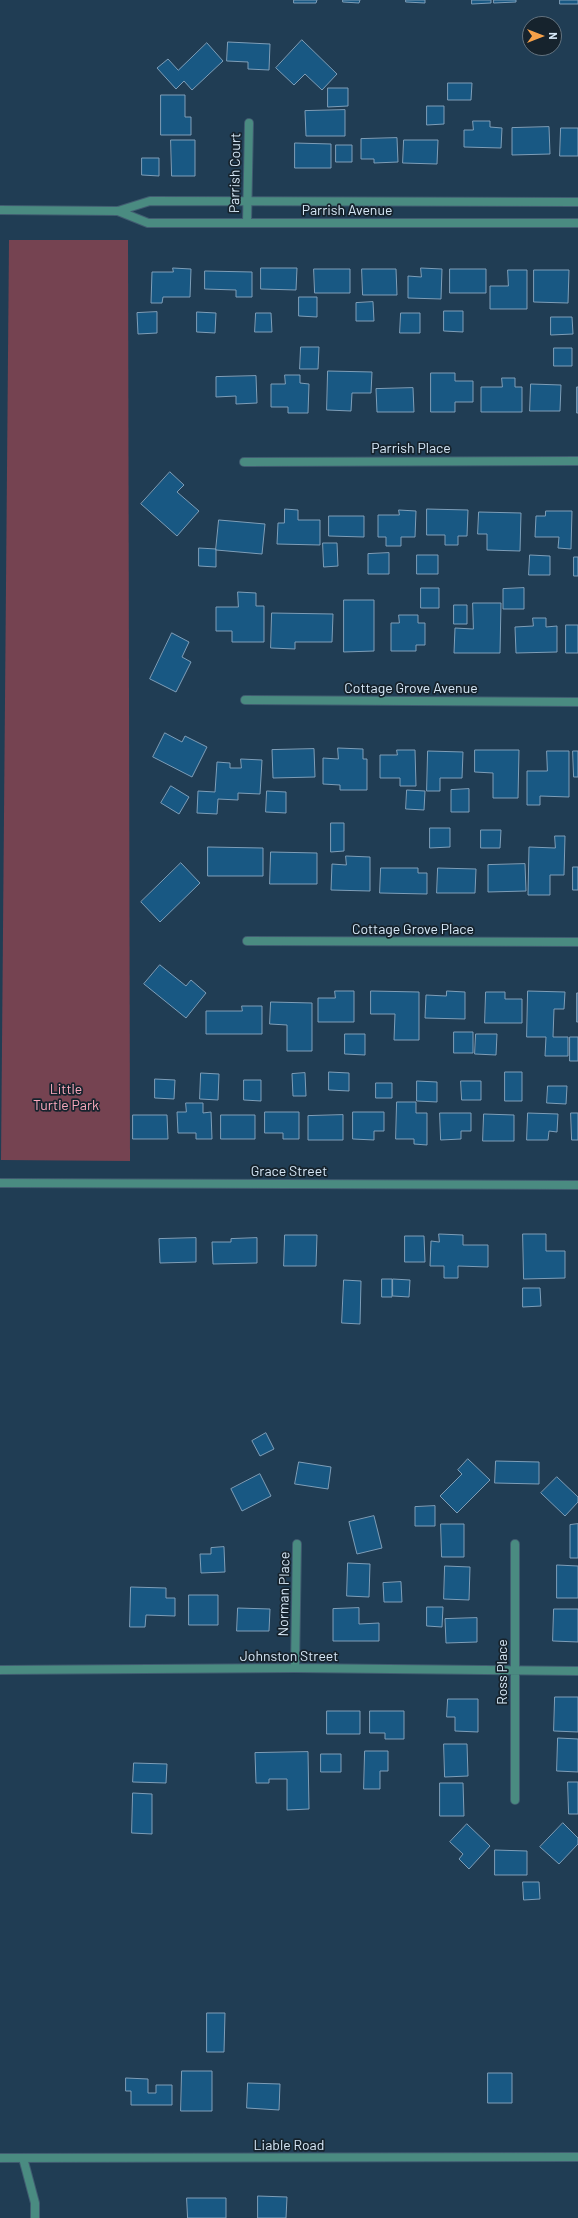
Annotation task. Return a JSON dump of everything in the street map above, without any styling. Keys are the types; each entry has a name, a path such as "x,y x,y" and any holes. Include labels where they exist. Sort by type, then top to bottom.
{"street":[{"name":"Parrish Court","path":"247,223 249,123"},
{"name":"Parrish Avenue","path":"0,210 118,211 150,201 578,202"},
{"name":"Parrish Avenue","path":"118,211 148,223 578,223"},
{"name":"Parrish Place","path":"244,462 578,461"},
{"name":"Cottage Grove Avenue","path":"245,700 578,702"},
{"name":"Cottage Grove Place","path":"247,941 578,942"},
{"name":"Grace Street","path":"0,1183 578,1185"},
{"name":"Norman Place","path":"296,1668 297,1544"},
{"name":"Ross Place","path":"515,1544 515,1800"},
{"name":"Johnston Street","path":"0,1670 296,1668 578,1671"},
{"name":"Liable Road","path":"0,2158 578,2158"},
{"path":"23,2158 35,2203 35,2218"}],"green space":[{"name":"Little Turtle Park","path":"9,240 128,240 130,1161 1,1160"}],"building":[{"path":"294,0 317,0 316,3 294,3"},
{"path":"343,0 360,0 359,3 343,2"},
{"path":"406,0 425,0 425,3 406,2"},
{"path":"472,0 491,0 491,3 472,4"},
{"path":"494,0 516,0 516,2 494,3"},
{"path":"560,0 578,0 578,4 560,4"},
{"path":"302,40 337,74 322,90 305,74 294,85 276,68"},
{"path":"228,42 270,44 269,70 248,69 248,62 227,61"},
{"path":"207,43 223,61 192,90 184,81 176,89 157,68 168,59 178,70"},
{"path":"448,83 472,83 471,100 448,100"},
{"path":"328,88 348,88 348,106 328,107"},
{"path":"161,95 185,95 185,117 191,117 191,135 161,135"},
{"path":"427,106 444,106 444,124 427,125"},
{"path":"345,110 345,136 306,136 305,111"},
{"path":"473,121 490,121 490,127 502,128 501,148 464,147 464,130 473,130"},
{"path":"549,127 550,154 512,155 512,128"},
{"path":"561,128 578,128 578,156 560,156"},
{"path":"397,138 398,162 374,163 374,159 361,159 361,139"},
{"path":"171,140 195,140 195,176 172,176"},
{"path":"404,140 438,140 437,164 403,163"},
{"path":"295,143 331,144 331,168 295,168"},
{"path":"336,145 352,145 352,162 336,162"},
{"path":"142,158 159,158 159,176 142,175"},
{"path":"173,268 191,269 190,297 163,297 162,303 151,303 152,272 173,272"},
{"path":"261,268 297,268 296,290 261,289"},
{"path":"421,268 442,269 441,299 408,298 408,276 421,277"},
{"path":"314,269 350,269 350,293 315,293"},
{"path":"362,269 396,269 397,295 363,295"},
{"path":"450,269 486,269 486,293 450,293"},
{"path":"508,270 527,270 527,309 490,309 490,286 508,286"},
{"path":"534,270 569,270 568,303 534,302"},
{"path":"205,271 252,272 252,297 236,297 236,290 205,289"},
{"path":"299,297 317,297 317,317 299,316"},
{"path":"373,302 374,321 356,321 356,303"},
{"path":"444,311 463,311 463,332 444,331"},
{"path":"157,312 157,333 138,334 137,313"},
{"path":"197,312 216,313 215,333 197,332"},
{"path":"256,313 271,313 272,332 255,332"},
{"path":"401,313 420,313 420,333 400,333"},
{"path":"551,317 572,317 573,334 551,335"},
{"path":"301,347 319,347 318,369 300,369"},
{"path":"554,348 572,348 572,366 554,366"},
{"path":"328,371 372,372 371,393 352,393 351,411 327,410"},
{"path":"431,373 455,373 455,381 473,381 473,402 455,402 455,412 431,412"},
{"path":"285,375 300,375 300,383 309,384 308,413 288,413 288,407 271,407 271,384 285,384"},
{"path":"256,376 257,403 236,404 236,396 216,397 216,377"},
{"path":"502,378 515,378 515,387 522,387 522,412 481,412 481,387 502,387"},
{"path":"531,384 561,385 560,411 530,411"},
{"path":"578,387 578,413 577,413"},
{"path":"413,388 414,412 377,412 376,389"},
{"path":"170,472 184,485 177,492 199,511 177,536 141,504"},
{"path":"285,509 298,510 298,520 320,520 320,545 277,544 278,523 284,523"},
{"path":"427,509 468,510 467,536 458,536 458,545 445,545 445,535 427,535"},
{"path":"399,510 416,511 415,537 401,537 401,546 386,546 386,537 378,537 378,515 399,515"},
{"path":"546,511 572,511 571,549 558,548 559,537 535,537 536,516 545,516"},
{"path":"479,512 521,513 520,551 487,550 487,534 478,534"},
{"path":"329,516 364,516 364,537 329,536"},
{"path":"219,520 265,524 262,554 216,550"},
{"path":"323,543 337,543 338,566 324,567"},
{"path":"199,548 216,549 216,567 199,566"},
{"path":"389,553 389,574 368,574 368,554"},
{"path":"417,555 438,555 438,574 417,574"},
{"path":"530,555 550,556 550,575 529,575"},
{"path":"574,557 578,557 578,576 574,576"},
{"path":"421,588 439,588 439,608 421,608"},
{"path":"524,588 524,609 503,609 503,589"},
{"path":"238,592 256,593 256,606 264,606 264,642 232,642 232,631 216,631 216,607 238,607"},
{"path":"344,600 374,600 374,651 344,652"},
{"path":"473,603 501,603 500,653 454,653 455,628 473,629"},
{"path":"454,605 467,605 467,624 454,624"},
{"path":"272,613 333,614 332,642 295,642 295,649 271,648"},
{"path":"399,615 418,615 418,623 425,623 425,645 416,645 416,651 391,651 391,623 399,623"},
{"path":"533,618 546,618 546,627 557,626 557,652 516,653 515,627 533,626"},
{"path":"566,625 578,625 578,653 566,653"},
{"path":"172,633 189,642 182,657 191,662 176,692 150,679"},
{"path":"165,733 182,742 185,736 207,747 192,777 153,757"},
{"path":"338,748 363,749 363,759 367,759 367,790 340,790 340,785 323,784 323,758 338,759"},
{"path":"314,749 315,777 273,778 272,750"},
{"path":"397,750 415,750 416,786 400,786 400,778 380,778 380,755 397,755"},
{"path":"475,750 519,750 518,798 493,798 493,773 475,772"},
{"path":"428,751 463,752 462,778 440,778 440,791 427,791"},
{"path":"547,751 569,751 569,797 540,796 540,805 527,805 527,771 547,771"},
{"path":"573,751 578,751 578,777 574,777"},
{"path":"241,759 262,760 260,794 238,793 238,800 218,799 217,814 197,813 198,791 215,792 217,762 230,763 230,768 241,768"},
{"path":"171,786 189,797 179,814 161,803"},
{"path":"469,789 469,812 451,812 451,790"},
{"path":"407,790 425,791 424,810 406,809"},
{"path":"267,791 286,792 286,813 266,812"},
{"path":"331,823 344,823 344,851 331,852"},
{"path":"430,828 450,828 450,847 430,848"},
{"path":"481,830 501,830 500,848 481,848"},
{"path":"555,836 565,836 564,875 550,875 550,895 528,895 529,847 555,848"},
{"path":"208,847 263,848 263,876 208,876"},
{"path":"271,852 317,853 317,884 270,884"},
{"path":"346,856 370,857 370,891 331,890 332,864 346,865"},
{"path":"181,863 200,883 160,922 141,902"},
{"path":"525,864 526,891 488,892 488,865"},
{"path":"573,867 578,867 578,890 573,890"},
{"path":"381,868 418,868 418,873 427,873 427,894 380,893"},
{"path":"438,868 476,869 475,893 437,893"},
{"path":"160,965 186,986 191,980 206,993 186,1018 144,984"},
{"path":"335,991 354,991 354,1022 318,1022 318,998 335,998"},
{"path":"371,991 419,992 419,1040 394,1040 395,1014 371,1014"},
{"path":"447,991 465,992 465,1019 425,1018 426,995 446,996"},
{"path":"528,991 565,992 564,1009 554,1009 553,1037 568,1037 568,1056 545,1056 546,1037 527,1037"},
{"path":"486,992 505,992 505,999 522,999 522,1023 485,1023"},
{"path":"578,993 578,1022 577,1022"},
{"path":"271,1002 312,1003 312,1051 287,1051 287,1025 270,1024"},
{"path":"242,1006 262,1006 262,1034 206,1034 206,1011 242,1011"},
{"path":"454,1032 473,1032 473,1053 454,1053"},
{"path":"345,1034 365,1034 365,1055 345,1054"},
{"path":"476,1034 497,1034 496,1055 475,1054"},
{"path":"570,1037 578,1037 578,1061 570,1061"},
{"path":"329,1072 349,1073 349,1091 329,1090"},
{"path":"505,1072 522,1072 522,1101 505,1101"},
{"path":"201,1073 219,1074 218,1100 200,1099"},
{"path":"305,1073 306,1096 293,1096 292,1074"},
{"path":"155,1079 175,1080 174,1099 155,1098"},
{"path":"244,1080 261,1080 261,1101 244,1100"},
{"path":"417,1081 437,1082 437,1102 417,1101"},
{"path":"461,1081 481,1081 481,1100 462,1100"},
{"path":"376,1083 392,1083 392,1098 376,1098"},
{"path":"548,1086 567,1086 566,1104 547,1103"},
{"path":"397,1102 416,1102 416,1113 427,1113 427,1145 414,1144 414,1139 396,1139"},
{"path":"186,1103 203,1103 203,1113 211,1112 212,1139 196,1139 196,1133 178,1133 177,1112 186,1112"},
{"path":"265,1112 299,1112 299,1139 283,1139 283,1133 265,1133"},
{"path":"353,1112 384,1112 384,1131 374,1131 374,1140 353,1139"},
{"path":"440,1113 471,1113 471,1131 461,1131 461,1139 441,1140"},
{"path":"528,1113 558,1114 557,1132 549,1131 548,1140 527,1140"},
{"path":"571,1113 578,1113 578,1140 572,1140"},
{"path":"484,1114 514,1115 514,1141 483,1141"},
{"path":"133,1115 167,1115 168,1139 133,1139"},
{"path":"221,1115 255,1115 255,1139 221,1139"},
{"path":"343,1115 343,1140 308,1140 308,1116"},
{"path":"439,1234 463,1235 463,1245 488,1245 488,1267 458,1266 458,1278 444,1278 444,1266 430,1266 431,1241 439,1242"},
{"path":"523,1234 546,1234 546,1251 565,1251 565,1278 524,1279"},
{"path":"285,1235 317,1235 316,1266 284,1266"},
{"path":"405,1236 424,1236 425,1262 405,1262"},
{"path":"196,1238 196,1262 160,1263 159,1239"},
{"path":"257,1238 257,1263 213,1264 212,1242 231,1242 231,1239"},
{"path":"382,1279 392,1279 392,1297 382,1297"},
{"path":"393,1279 410,1280 409,1297 393,1296"},
{"path":"344,1280 361,1281 360,1324 342,1323"},
{"path":"523,1288 540,1288 541,1306 523,1307"},
{"path":"266,1433 274,1449 260,1456 252,1441"},
{"path":"468,1459 490,1480 457,1513 440,1496 462,1474 458,1470"},
{"path":"496,1461 539,1462 539,1484 495,1483"},
{"path":"299,1462 331,1467 328,1489 295,1484"},
{"path":"260,1474 271,1496 242,1511 231,1489"},
{"path":"557,1477 578,1497 578,1502 565,1516 541,1493"},
{"path":"435,1506 435,1526 415,1526 415,1507"},
{"path":"374,1516 382,1548 357,1554 349,1522"},
{"path":"441,1524 464,1524 464,1557 442,1557"},
{"path":"578,1524 578,1558 570,1558 570,1525"},
{"path":"224,1547 225,1572 201,1573 200,1554 211,1554 211,1548"},
{"path":"348,1563 370,1564 369,1597 347,1596"},
{"path":"557,1565 578,1566 578,1598 557,1598"},
{"path":"445,1566 470,1567 469,1600 444,1599"},
{"path":"401,1582 402,1602 384,1602 383,1583"},
{"path":"131,1587 166,1588 166,1598 175,1598 175,1616 146,1615 145,1627 130,1627"},
{"path":"189,1595 218,1595 218,1625 189,1625"},
{"path":"427,1607 443,1607 442,1627 427,1626"},
{"path":"238,1608 270,1609 269,1631 237,1631"},
{"path":"359,1608 359,1624 379,1623 379,1641 333,1641 333,1609"},
{"path":"554,1609 578,1609 578,1642 553,1641"},
{"path":"477,1618 477,1642 446,1643 445,1619"},
{"path":"555,1697 578,1697 578,1732 554,1731"},
{"path":"448,1699 478,1699 478,1732 455,1731 455,1717 447,1717"},
{"path":"327,1711 360,1711 360,1734 327,1734"},
{"path":"370,1711 404,1711 404,1739 385,1739 385,1733 370,1733"},
{"path":"558,1738 578,1739 578,1772 557,1771"},
{"path":"444,1744 467,1744 468,1776 445,1777"},
{"path":"365,1751 388,1751 388,1771 380,1771 380,1789 364,1789"},
{"path":"308,1752 309,1809 287,1810 287,1779 269,1779 269,1783 256,1783 255,1753"},
{"path":"321,1754 341,1754 341,1772 321,1772"},
{"path":"134,1763 167,1764 166,1783 133,1782"},
{"path":"568,1782 578,1782 578,1814 569,1814"},
{"path":"440,1783 463,1783 464,1816 440,1816"},
{"path":"133,1793 152,1794 152,1834 132,1833"},
{"path":"563,1823 578,1838 578,1844 559,1864 540,1847"},
{"path":"467,1824 490,1846 469,1869 459,1859 463,1854 450,1842"},
{"path":"495,1850 527,1851 527,1875 495,1875"},
{"path":"523,1882 539,1882 540,1899 524,1900"},
{"path":"207,2013 225,2013 224,2052 207,2052"},
{"path":"182,2071 212,2071 212,2111 181,2111"},
{"path":"488,2073 512,2073 512,2103 488,2103"},
{"path":"126,2078 148,2079 148,2093 156,2093 156,2085 172,2085 172,2105 131,2105 131,2091 126,2091"},
{"path":"248,2083 280,2084 279,2110 247,2108"},
{"path":"258,2196 287,2197 286,2218 258,2218"},
{"path":"187,2198 226,2198 226,2218 188,2218"}]}
